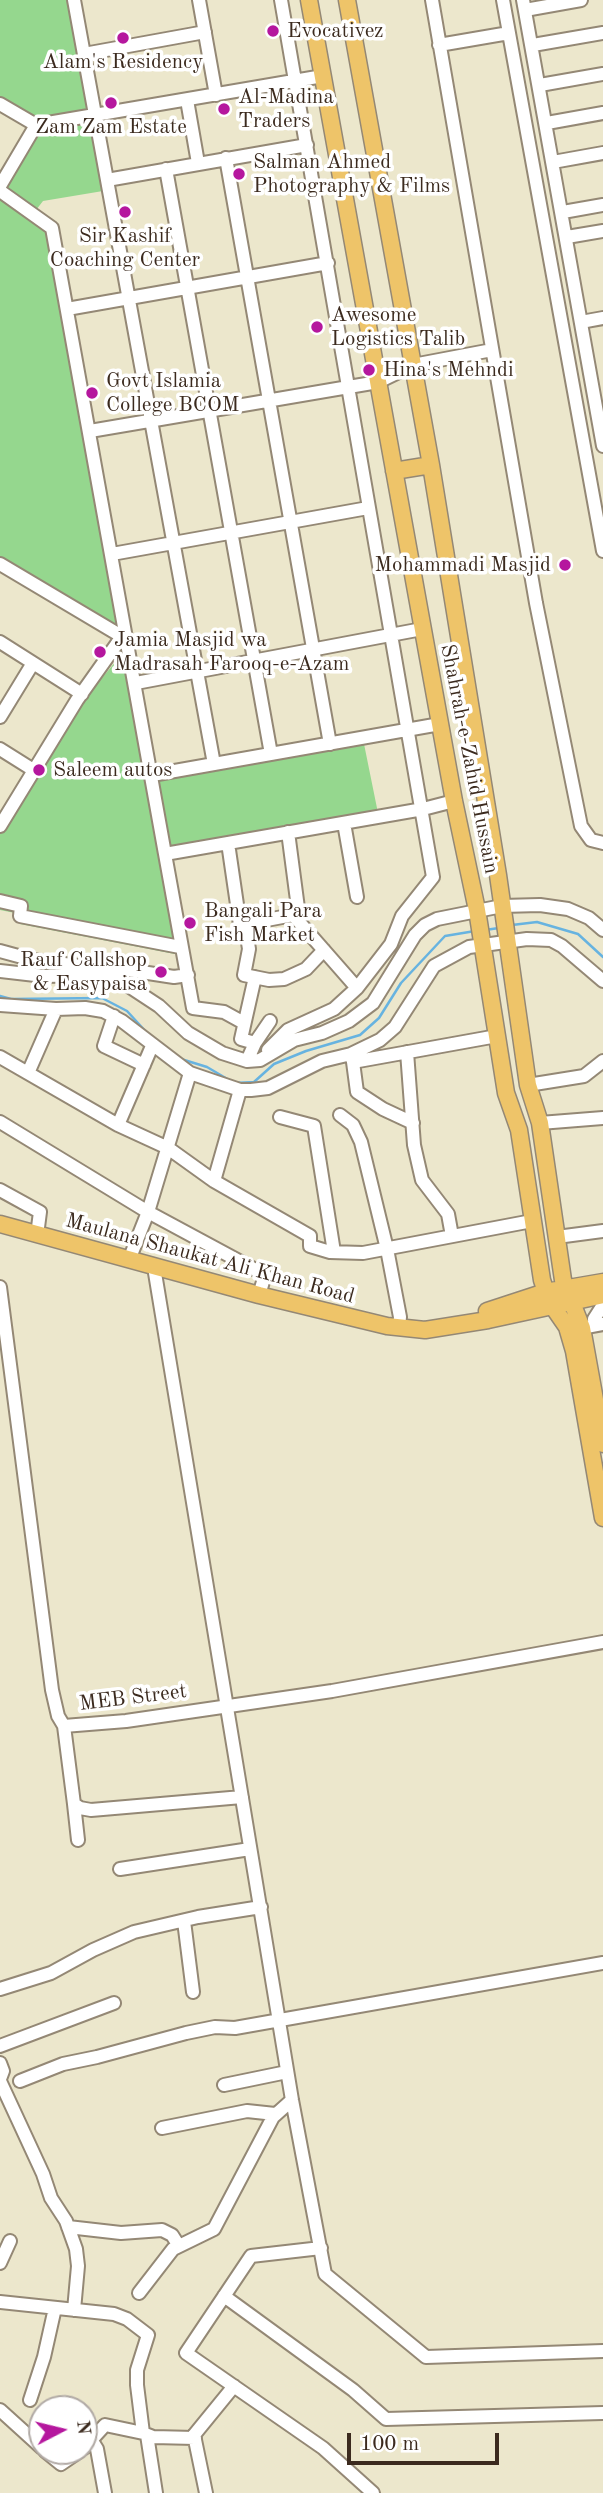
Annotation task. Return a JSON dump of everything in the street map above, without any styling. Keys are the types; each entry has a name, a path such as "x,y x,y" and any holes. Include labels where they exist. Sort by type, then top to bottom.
{"main road":[{"name":"Shahrah-e-Zahid Hussain","path":"309,0 422,629 477,913 508,1100 519,1130 532,1221 549,1299 587,1327"},
{"name":"Shahrah-e-Zahid Hussain","path":"347,0 431,465 507,937 528,1085 540,1123 568,1295 587,1327 598,1389 603,1444"},
{"path":"394,471 431,465"},
{"name":"Maulana Shaukat Ali Khan Road","path":"0,1224 346,1318 425,1330 488,1320 603,1282"},
{"name":"Maulana Shaukat Ali Khan Road","path":"568,1295 603,1295"},
{"name":"Shahrah-e-Zahid Hussain","path":"587,1327 576,1364 603,1518"}],"street":[{"path":"74,0 214,764"},
{"path":"200,0 216,95"},
{"path":"268,1050 288,1030 334,1009 357,988 391,944 402,916 433,877 281,0"},
{"path":"432,0 536,603 581,827 591,840 603,843"},
{"path":"503,0 603,551"},
{"path":"581,0 524,5 581,322 598,387 603,446"},
{"path":"84,54 205,32"},
{"path":"439,45 509,33"},
{"path":"533,45 603,33"},
{"path":"540,85 603,74"},
{"path":"0,104 36,125 323,76"},
{"path":"187,100 198,163"},
{"path":"547,123 603,113"},
{"path":"36,125 0,188 52,228 193,1008 224,1012 244,1023"},
{"path":"107,180 307,145"},
{"path":"552,162 603,153"},
{"path":"226,159 330,744"},
{"path":"166,169 271,754"},
{"path":"563,212 603,205"},
{"path":"567,237 603,231"},
{"path":"67,309 328,262"},
{"path":"581,322 603,318"},
{"path":"90,431 378,382 413,365 492,350"},
{"path":"112,554 368,508"},
{"path":"2,568 125,639"},
{"path":"136,683 422,629"},
{"path":"0,827 82,694 125,639"},
{"path":"0,642 82,694"},
{"path":"0,717 33,663"},
{"path":"152,775 440,724"},
{"path":"0,749 35,771"},
{"path":"165,853 454,802"},
{"path":"344,823 357,897"},
{"path":"228,843 240,925 293,915 298,908 288,832"},
{"path":"0,901 20,906 20,916 180,947"},
{"path":"0,971 44,976 94,975 121,981 159,1006 188,1033 222,1053 247,1061 261,1060 294,1040 322,1033 349,1021 373,1003 415,935 425,925 437,919 502,908 540,905 568,909 589,918 603,930"},
{"path":"293,915 357,988"},
{"path":"245,924 249,948 244,975 269,980 284,979 306,969 324,950"},
{"path":"352,1058 395,1027 434,966 481,941 507,937 551,940 603,981"},
{"path":"0,951 33,960 103,969 188,975"},
{"path":"254,1043 241,1039 255,977"},
{"path":"0,1006 85,1008 103,1011 114,1016 190,1073 240,1090 268,1088 321,1061 407,1052 497,1036"},
{"path":"28,1073 56,1009"},
{"path":"114,1016 104,1046 144,1065"},
{"path":"247,1061 254,1043 270,1021"},
{"path":"118,1125 152,1046"},
{"path":"407,1052 414,1145 422,1180 448,1214 452,1236"},
{"path":"0,1057 118,1125 168,1148 214,1181 310,1236 310,1246 334,1252 363,1252 532,1221"},
{"path":"352,1058 356,1092 413,1123"},
{"path":"528,1085 584,1076 603,1061"},
{"path":"129,1260 148,1212 190,1073"},
{"path":"214,1181 240,1090"},
{"path":"340,1115 353,1125 361,1142 404,1327"},
{"path":"280,1117 314,1126 334,1252"},
{"path":"540,1123 603,1118"},
{"path":"0,1122 148,1212 265,1275 259,1295"},
{"path":"0,1190 40,1212 37,1235"},
{"path":"557,1237 603,1231"},
{"path":"155,1267 287,2072 325,2274 426,2357 603,2351"},
{"name":"MEB Street","path":"0,1287 52,1690 58,1716 64,1726 126,1721 332,1691 603,1642"},
{"path":"587,1327 603,1305"},
{"path":"64,1726 78,1840"},
{"path":"74,1804 91,1810 242,1797"},
{"path":"120,1869 250,1849"},
{"path":"0,1989 51,1973 134,1932 184,1920 261,1908"},
{"path":"184,1920 193,1992"},
{"path":"20,2081 63,2064 215,2027 235,2028 603,1963"},
{"path":"0,2046 114,2003"},
{"path":"0,2063 3,2071 0,2080 76,2249 78,2266 74,2310"},
{"path":"225,2085 287,2072"},
{"path":"139,2293 166,2257 179,2246 214,2229 275,2114 292,2100"},
{"path":"162,2128 247,2111 275,2114"},
{"path":"68,2227 121,2233 162,2230 172,2235 179,2246"},
{"path":"0,2263 10,2241"},
{"path":"321,2248 251,2256 186,2353 323,2448 373,2493"},
{"path":"224,2296 354,2390 386,2419 603,2413"},
{"path":"0,2302 121,2316 148,2335 137,2370 137,2385 156,2493"},
{"path":"32,2395 55,2308"},
{"path":"205,2493 194,2435 234,2386"},
{"path":"0,2410 28,2436"},
{"path":"98,2433 105,2425 145,2434 195,2438"},
{"path":"98,2454 105,2493"}],"green space":[{"path":"0,0 74,0 109,190 43,201 33,214 52,228 128,640 0,564 0,186 36,126 0,104"},
{"path":"126,649 180,955 20,924 20,914 0,910 0,834 82,702"},
{"path":"363,739 379,818 165,854 152,775"}],"waterway":[{"path":"512,925 537,922 578,934 603,957"},
{"path":"485,930 499,928"},
{"path":"235,1083 254,1082 274,1064 360,1035 379,1018 401,983 445,936 475,931"},
{"path":"0,996 11,999 102,998 127,1011 148,1034"},
{"path":"181,1059 207,1067 229,1080"}],"place":[{"name":"Evocativez","path":"273,31"},
{"name":"Alam's Residency","path":"123,38"},
{"name":"Zam Zam Estate","path":"111,103"},
{"name":"Al-Madina Traders","path":"224,109"},
{"name":"Salman Ahmed Photography & Films","path":"239,174"},
{"name":"Sir Kashif Coaching Center","path":"125,212"},
{"name":"Awesome Logistics Talib","path":"317,327"},
{"name":"Hina's Mehndi","path":"369,370"},
{"name":"Govt Islamia College BCOM","path":"92,393"},
{"name":"Mohammadi Masjid","path":"565,565"},
{"name":"Jamia Masjid wa Madrasah Farooq-e-Azam","path":"100,652"},
{"name":"Saleem autos","path":"39,770"},
{"name":"Bangali Para Fish Market","path":"190,923"},
{"name":"Rauf Callshop & Easypaisa","path":"161,972"}]}
